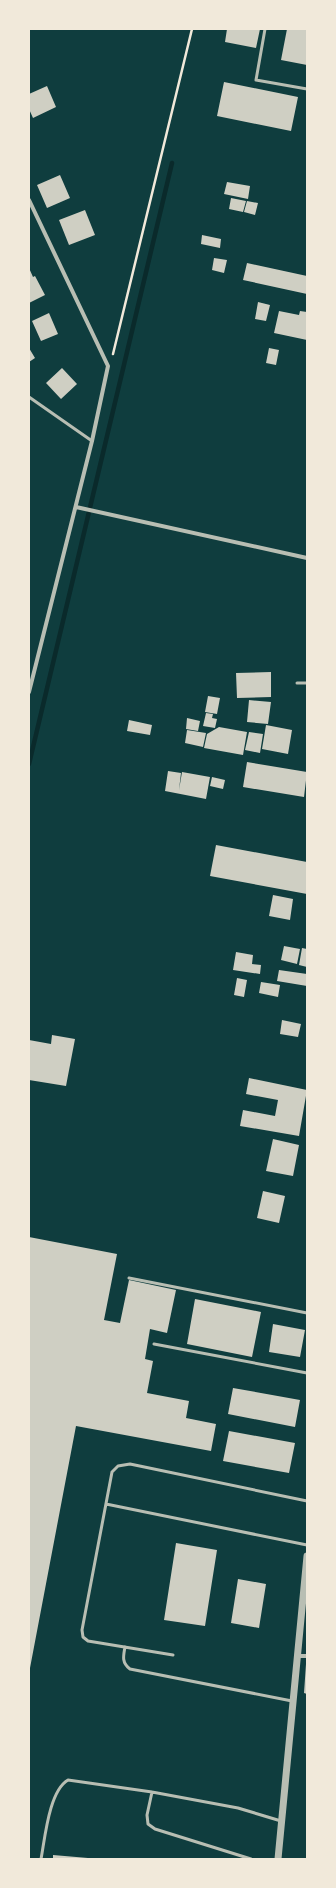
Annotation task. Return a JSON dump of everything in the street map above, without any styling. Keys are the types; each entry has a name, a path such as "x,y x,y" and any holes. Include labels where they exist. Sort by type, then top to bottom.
{"street":[{"path":"29,200 108,366 92,441 29,692"},
{"path":"76,507 307,558"},
{"path":"278,1859 307,1556"},
{"path":"298,1656 307,1656"}],"lane":[{"path":"265,29 256,80 307,89"},
{"path":"29,397 92,441"},
{"path":"297,683 307,683"},
{"path":"128,1278 307,1313"},
{"path":"154,1344 307,1374"},
{"path":"173,1655 88,1642 83,1637 82,1630 112,1472 118,1466 130,1464 307,1501"},
{"path":"106,1504 307,1545"},
{"path":"125,1647 123,1659 125,1665 130,1669 293,1701"},
{"path":"41,1859 52,1803 62,1784 68,1780 152,1792 238,1808 281,1821"},
{"path":"152,1792 147,1815 148,1824 155,1829 251,1859"}],"path":[{"path":"108,366 113,352 192,29"}],"building":[{"path":"227,29 260,29 256,48 225,42"},
{"path":"287,29 307,29 307,65 281,60"},
{"path":"224,82 298,97 291,131 217,116"},
{"path":"47,86 56,107 33,118 29,109 29,94"},
{"path":"60,175 70,198 47,208 37,185"},
{"path":"227,182 250,186 248,199 224,194"},
{"path":"231,198 246,201 243,212 229,209"},
{"path":"247,201 258,203 255,215 244,212"},
{"path":"85,210 95,235 69,245 59,220"},
{"path":"202,235 221,239 220,248 201,244"},
{"path":"214,258 227,260 224,273 212,270"},
{"path":"247,263 307,276 307,294 243,280"},
{"path":"29,268 45,295 29,303"},
{"path":"258,302 270,305 266,321 255,319"},
{"path":"279,311 299,315 300,311 307,312 307,340 274,333"},
{"path":"49,313 58,334 41,341 32,321"},
{"path":"29,348 35,358 29,362"},
{"path":"269,348 279,350 276,365 266,363"},
{"path":"62,368 77,384 61,399 46,383"},
{"path":"271,672 271,697 237,698 236,673"},
{"path":"208,696 220,698 217,714 205,712"},
{"path":"249,700 271,702 268,724 247,722"},
{"path":"206,713 213,714 212,718 217,719 215,728 203,726"},
{"path":"187,718 200,721 198,731 186,729"},
{"path":"129,720 152,725 150,735 127,731"},
{"path":"266,725 292,730 288,754 262,749"},
{"path":"219,727 247,732 243,755 204,748 207,734"},
{"path":"187,730 206,733 203,747 185,743"},
{"path":"249,732 263,734 260,753 245,750"},
{"path":"247,762 307,772 304,797 243,787"},
{"path":"168,771 181,773 179,790 182,772 210,777 206,799 165,791"},
{"path":"212,777 225,780 223,789 210,786"},
{"path":"216,845 307,862 307,894 210,876"},
{"path":"273,895 293,899 290,920 269,916"},
{"path":"284,946 300,949 297,964 281,960"},
{"path":"302,948 307,949 307,967 299,965"},
{"path":"236,952 253,955 252,964 261,965 260,974 233,970"},
{"path":"279,970 307,974 307,986 277,981"},
{"path":"237,978 247,980 244,997 234,995"},
{"path":"261,982 280,985 278,997 259,993"},
{"path":"282,1020 301,1024 298,1037 280,1034"},
{"path":"52,1035 75,1039 66,1086 29,1080 29,1040 51,1044"},
{"path":"249,1078 307,1090 299,1136 240,1126 243,1110 275,1116 278,1100 246,1094"},
{"path":"273,1139 299,1145 293,1176 266,1171"},
{"path":"263,1191 285,1196 279,1223 257,1218"},
{"path":"29,1237 117,1254 104,1320 120,1323 129,1280 176,1290 167,1333 150,1329 145,1359 153,1361 147,1393 189,1401 186,1418 216,1424 211,1451 76,1426 30,1668"},
{"path":"195,1299 261,1312 252,1357 187,1344"},
{"path":"273,1324 305,1330 300,1357 269,1352"},
{"path":"233,1388 300,1400 295,1427 228,1414"},
{"path":"229,1431 295,1443 289,1473 223,1461"},
{"path":"176,1543 217,1550 205,1626 164,1620"},
{"path":"238,1579 266,1584 259,1628 231,1623"},
{"path":"306,1664 307,1665 307,1694 304,1693"},
{"path":"53,1855 88,1858 88,1859 53,1859"}],"waterway":[{"path":"29,764 172,163"}]}
